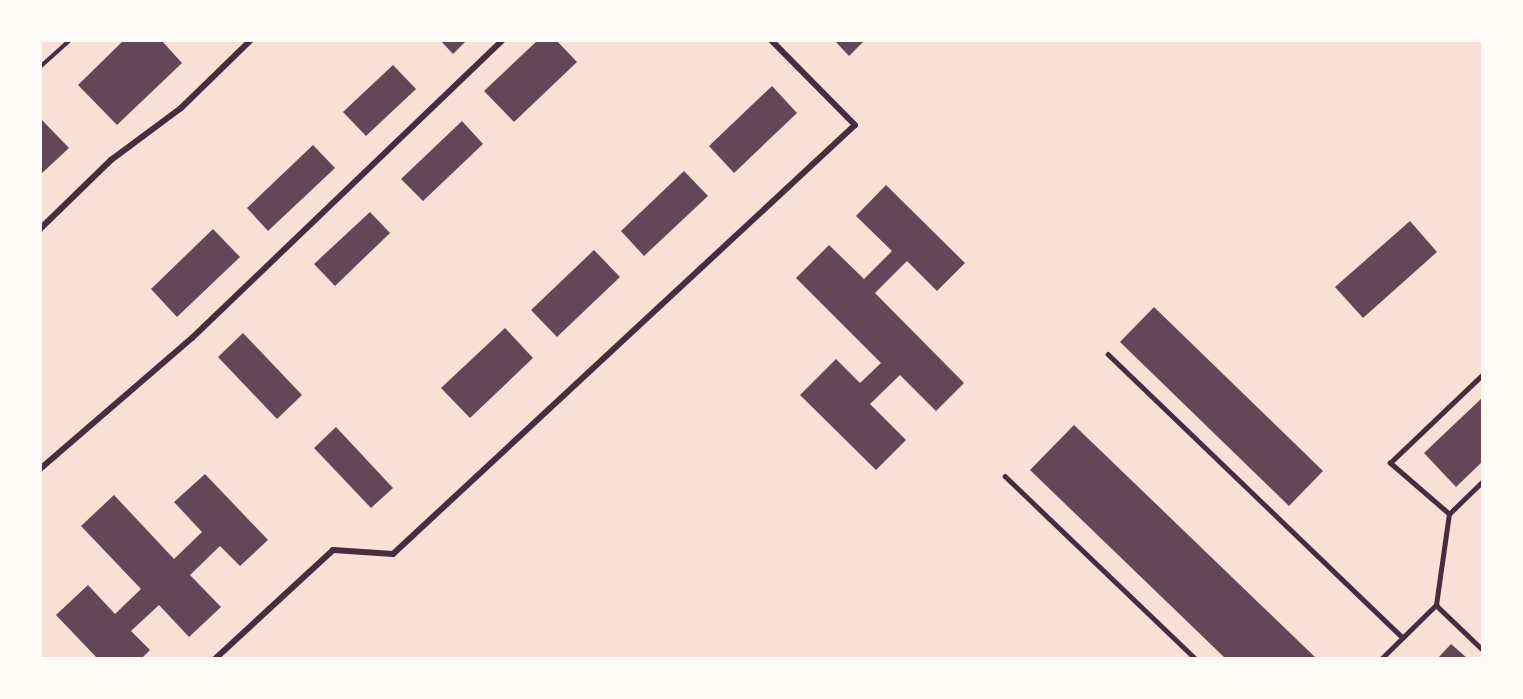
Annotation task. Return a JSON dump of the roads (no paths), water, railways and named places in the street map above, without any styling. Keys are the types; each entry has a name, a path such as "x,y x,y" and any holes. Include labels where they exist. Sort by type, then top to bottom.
{"street":[{"path":"40,229 111,160 181,108 251,40"},
{"path":"40,469 192,338 503,40"},
{"path":"216,658 333,550 393,554 855,125 771,40"}],"lane":[{"path":"1108,354 1403,638"},
{"path":"1449,514 1390,463 1482,375"},
{"path":"1005,476 1195,658"},
{"path":"1382,658 1436,605 1449,514 1482,482"},
{"path":"1436,605 1482,648"}]}
